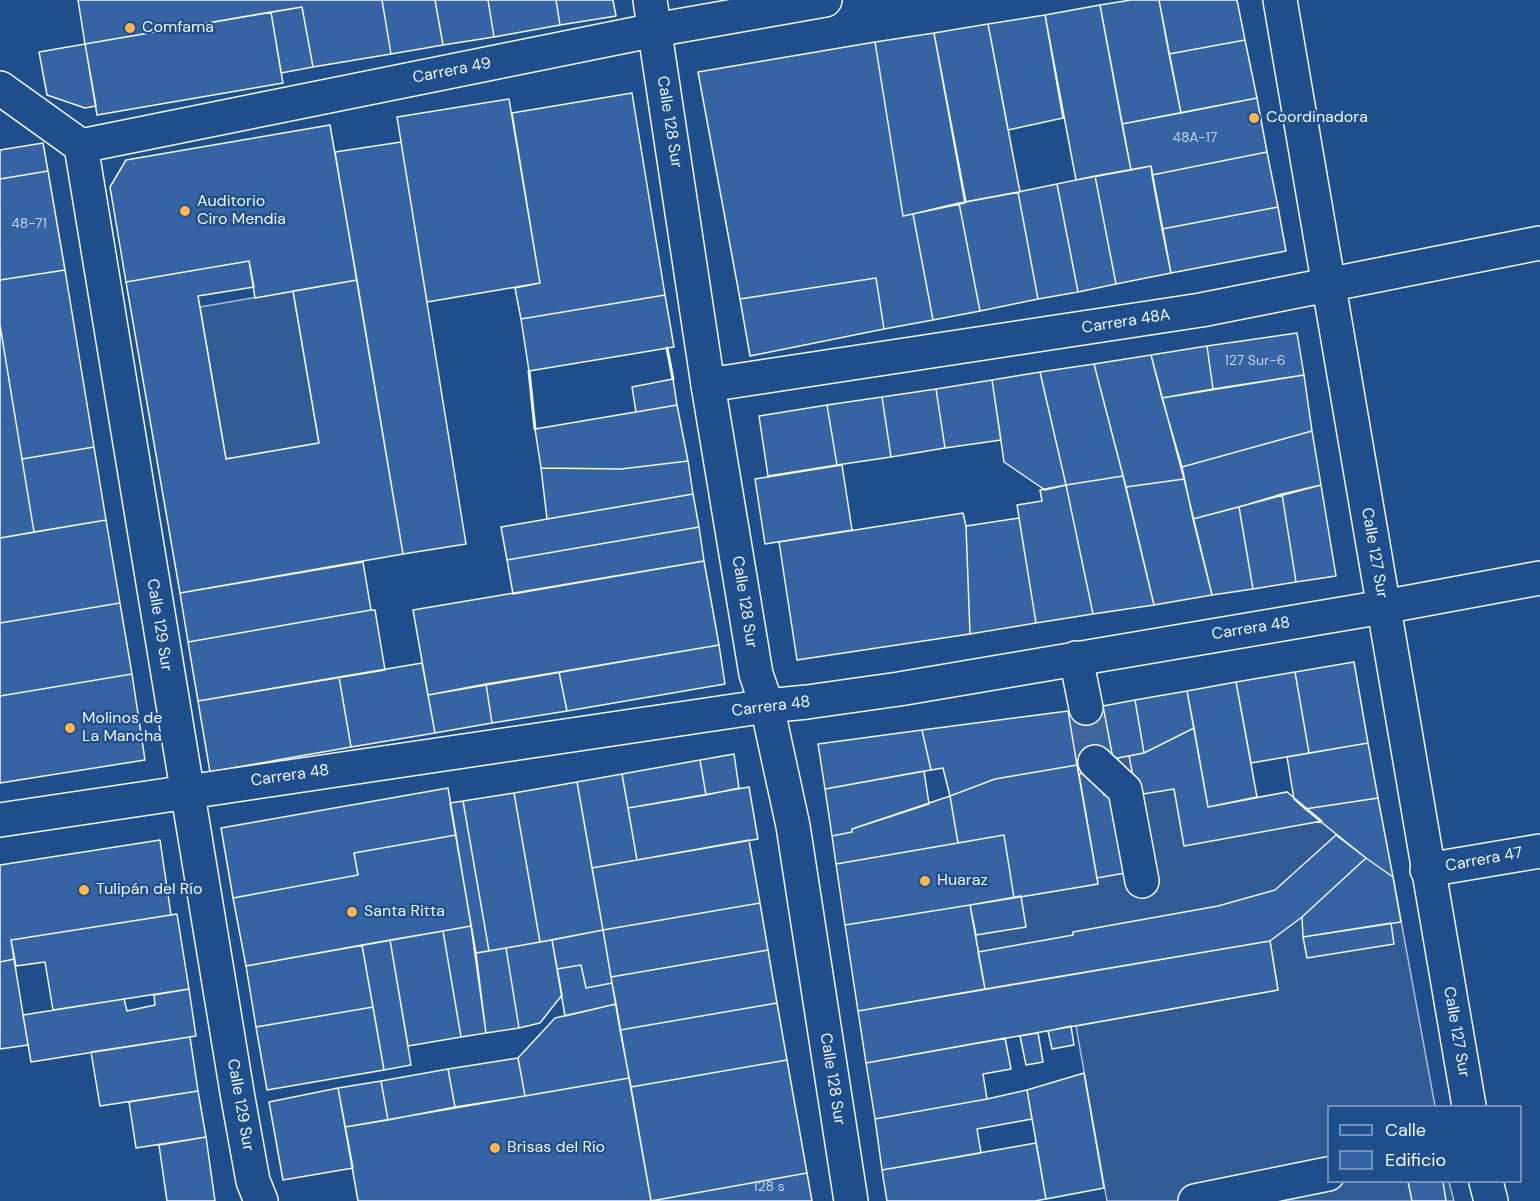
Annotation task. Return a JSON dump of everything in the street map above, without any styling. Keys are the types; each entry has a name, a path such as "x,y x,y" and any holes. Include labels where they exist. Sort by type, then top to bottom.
{"street":[{"name":"Carrera 49","path":"81,146 652,15 825,0"},
{"name":"Calle 127 Sur","path":"1280,0 1468,1105"},
{"name":"Calle 128 Sur","path":"652,15 708,385 756,674 767,706 793,826 851,1201"},
{"path":"0,87 81,146"},
{"name":"Calle 129 Sur","path":"81,146 238,1098 254,1181 261,1201"},
{"name":"Carrera 48A","path":"708,385 1201,310 1540,243"},
{"name":"Carrera 48","path":"0,820 887,690 1383,607 1540,578"},
{"path":"1076,658 1086,708"},
{"path":"1095,762 1125,790 1142,880"},
{"name":"Carrera 47","path":"1427,870 1540,850"},
{"path":"1195,1201 1327,1174"},
{"path":"1486,1183 1491,1201"}],"shaded area":[{"path":"293,291 319,443 226,459 200,307"},
{"path":"1144,753 1208,806 1287,792 1366,858 1393,877 1435,1105 1327,1105 1327,1183 1449,1183 1454,1201 1107,1201 1076,1026 1278,990 1270,941 985,989 970,905 1098,884 1077,765"}],"building":[{"name":"Comfama","path":"78,0 382,0 391,54 313,67 302,7 85,44"},
{"path":"382,0 435,0 443,45 391,54"},
{"path":"435,0 488,0 494,37 443,45"},
{"path":"488,0 556,0 560,25 494,37"},
{"path":"556,0 613,0 616,16 560,25"},
{"path":"1131,0 1159,0 1181,113 1122,124 1100,5"},
{"path":"1159,0 1237,0 1245,40 1169,54"},
{"path":"1100,5 1131,170 1076,180 1045,15"},
{"path":"302,7 313,67 281,73 271,12"},
{"path":"271,12 283,83 97,115 85,44"},
{"path":"1045,15 1063,118 1008,130 988,24"},
{"path":"988,24 1020,192 966,202 934,33"},
{"path":"934,33 965,203 903,216 875,42"},
{"path":"1245,40 1257,98 1181,113 1169,54"},
{"path":"875,42 903,216 913,214 933,320 884,329 876,278 740,299 698,72"},
{"path":"85,44 96,106 85,108 47,95 39,52"},
{"path":"632,93 665,295 521,319 515,288 540,283 512,113"},
{"path":"1257,98 1267,152 1152,175 1151,166 1131,170 1122,124"},
{"path":"509,99 540,283 427,302 397,117"},
{"path":"330,125 357,280 255,298 249,261 126,282 110,187 126,160"},
{"path":"401,142 466,544 403,554 335,152"},
{"path":"43,143 48,171 0,179 0,150"},
{"path":"1267,152 1278,207 1162,229 1152,175"},
{"path":"1151,166 1171,273 1116,284 1095,176"},
{"path":"48,171 65,270 0,280 0,179"},
{"path":"1095,176 1116,284 1078,292 1057,184"},
{"path":"1057,184 1078,292 1038,299 1018,192"},
{"path":"1018,192 1038,299 980,311 959,203"},
{"path":"959,203 980,311 933,320 913,214"},
{"path":"1278,207 1286,251 1171,273 1162,229"},
{"path":"249,261 254,287 198,296 226,459 319,443 293,291 357,280 403,554 180,593 126,282"},
{"path":"65,270 94,447 22,459 0,325 0,280"},
{"path":"876,278 884,329 750,356 740,299"},
{"path":"665,295 674,347 529,371 521,319"},
{"path":"0,325 34,532 0,538"},
{"path":"1297,333 1304,375 1213,389 1207,346"},
{"path":"1207,346 1213,389 1162,398 1151,355"},
{"path":"1151,355 1184,479 1126,487 1094,364"},
{"path":"1094,364 1123,476 1066,485 1040,372"},
{"path":"1040,372 1066,485 1045,490 1004,462 992,380"},
{"path":"1304,375 1312,431 1182,467 1162,398"},
{"path":"673,379 677,405 636,412 632,387"},
{"path":"992,380 1001,440 945,448 936,389"},
{"path":"936,389 945,448 891,457 882,397"},
{"path":"882,397 891,457 837,465 827,405"},
{"path":"677,405 688,461 621,469 541,468 535,429"},
{"path":"827,405 837,465 768,476 759,416"},
{"path":"1312,431 1321,485 1193,519 1182,467"},
{"path":"94,447 106,520 34,532 22,459"},
{"path":"688,461 693,494 547,519 541,468 621,469"},
{"path":"842,465 852,530 765,544 755,479"},
{"path":"1123,476 1154,605 1093,614 1066,485"},
{"path":"1184,479 1212,595 1154,605 1126,487"},
{"path":"1066,485 1093,614 1036,623 1017,505 1042,501 1040,490"},
{"path":"1321,485 1336,576 1296,582 1282,494"},
{"path":"693,494 699,527 507,560 501,527"},
{"path":"1282,494 1296,582 1253,589 1239,507"},
{"path":"1239,507 1253,589 1212,595 1193,519"},
{"path":"963,513 966,526 970,634 797,660 779,542"},
{"path":"1019,518 1036,623 970,634 966,526"},
{"path":"106,520 120,603 0,623 0,538"},
{"path":"699,527 704,561 513,594 507,560"},
{"path":"704,561 719,645 428,695 413,610"},
{"path":"363,562 371,610 188,642 180,593"},
{"path":"120,603 132,674 0,696 0,623"},
{"path":"375,610 385,670 198,701 188,642"},
{"path":"719,645 725,684 567,711 559,672"},
{"path":"1354,662 1368,743 1309,753 1295,672"},
{"path":"422,663 435,733 351,747 339,677"},
{"path":"559,672 567,711 492,723 486,684"},
{"path":"1295,672 1309,753 1251,763 1236,682"},
{"name":"Molinos de La Mancha","path":"132,674 145,760 0,783 0,696"},
{"path":"339,677 351,747 210,772 198,701"},
{"path":"1236,682 1257,797 1208,807 1187,691"},
{"path":"486,684 492,723 435,733 428,695"},
{"path":"1187,691 1194,728 1144,753 1135,700"},
{"path":"1135,700 1144,753 1113,759 1103,706"},
{"path":"1103,706 1113,759 1077,765 1068,711"},
{"path":"1068,711 1077,765 995,779 950,796 943,768 931,770 922,730"},
{"path":"1194,728 1208,807 1287,792 1322,821 1184,846 1174,789 1143,794 1141,785 1135,787 1129,756 1144,753"},
{"path":"922,730 931,770 825,789 818,744"},
{"path":"1368,743 1378,798 1305,809 1294,799 1287,757"},
{"path":"734,754 739,788 706,795 700,760"},
{"path":"700,760 706,795 628,808 622,774"},
{"path":"1077,765 1098,884 1014,898 1004,835 958,843 950,796 995,779"},
{"path":"1099,770 1104,795 1111,794 1125,873 1097,878 1079,774"},
{"path":"924,771 929,804 852,829 852,832 832,836 825,789"},
{"path":"622,774 637,860 592,868 577,782"},
{"path":"577,782 603,930 540,942 514,793"},
{"path":"749,787 758,839 637,860 628,808"},
{"path":"448,788 456,835 354,853 358,875 233,898 221,828"},
{"path":"514,793 540,942 489,951 463,801"},
{"path":"950,796 958,843 836,864 832,836 852,832 852,829"},
{"path":"1378,798 1393,877 1305,809"},
{"path":"463,801 489,951 476,953 450,803"},
{"name":"Santa Ritta","path":"456,835 471,926 246,966 233,898 358,875 354,853"},
{"name":"Huaraz","path":"1004,835 1014,898 845,925 836,864"},
{"path":"1336,835 1366,858 1302,917 1270,941 985,989 978,952 1218,906 1275,890"},
{"name":"Tulipán del Río","path":"160,840 171,915 11,940 14,959 0,962 0,865"},
{"path":"749,840 760,903 603,930 592,868"},
{"path":"1366,858 1393,877 1401,922 1303,937 1302,917"},
{"path":"1021,896 1026,927 976,935 970,905"},
{"path":"760,903 768,950 611,977 603,930"},
{"path":"970,905 985,989 858,1011 845,925"},
{"path":"177,914 189,989 53,1010 45,962 16,966 11,940"},
{"path":"1391,923 1394,944 1307,958 1303,937"},
{"path":"471,926 486,1033 461,1037 443,931"},
{"path":"603,930 612,983 586,988 581,965 557,969 552,940"},
{"path":"443,931 461,1037 408,1046 390,940"},
{"path":"390,940 411,1065 384,1070 362,945"},
{"path":"552,940 562,995 540,1023 519,1028 506,948"},
{"path":"1270,941 1278,990 866,1063 858,1011"},
{"path":"362,945 373,1007 256,1027 246,966"},
{"path":"506,948 519,1028 486,1033 476,953"},
{"path":"768,950 777,1003 620,1030 611,977"},
{"path":"14,959 28,1045 0,1049 0,962"},
{"path":"581,965 586,988 612,983 616,1004 565,1016 557,969"},
{"path":"189,989 196,1036 31,1062 23,1015 124,999 127,1011 155,1005 154,995"},
{"path":"777,1003 787,1060 631,1087 620,1030"},
{"path":"616,1004 629,1078 525,1096 518,1058 555,1018"},
{"path":"373,1007 384,1070 267,1090 256,1027"},
{"path":"1071,1026 1074,1045 1052,1049 1048,1031"},
{"path":"1038,1033 1043,1062 1026,1065 1020,1036"},
{"path":"190,1037 198,1091 100,1106 91,1052"},
{"path":"1005,1038 1011,1069 983,1074 987,1099 875,1119 866,1063"},
{"path":"518,1058 525,1096 455,1107 448,1069"},
{"path":"787,1060 807,1173 651,1201 631,1087"},
{"path":"448,1069 455,1107 388,1120 381,1081"},
{"path":"1084,1073 1104,1188 1046,1199 1027,1090"},
{"name":"Brisas del Río","path":"629,1078 651,1201 358,1201 345,1127"},
{"path":"381,1081 388,1120 345,1127 338,1088"},
{"path":"338,1088 353,1168 283,1180 269,1102"},
{"path":"1027,1090 1032,1119 977,1129 981,1153 882,1170 875,1119"},
{"path":"198,1091 206,1137 136,1148 129,1102"},
{"path":"206,1137 215,1201 167,1201 159,1145"},
{"path":"1036,1143 1046,1199 1035,1201 887,1201 882,1170"},
{"path":"807,1173 812,1201 651,1201"},
{"path":"1408,1183 1443,1183 1446,1201 1412,1201"}],"tunnel":[{"path":"1086,708 1095,762"}],"wall":[{"path":"667,348 673,379"},
{"path":"529,371 535,429"}],"place":[{"name":"Comfama","path":"130,28"},
{"name":"Coordinadora","path":"1254,118"},
{"name":"Auditorio Ciro Mendia","path":"185,211"},
{"name":"Molinos de La Mancha","path":"70,728"},
{"name":"Huaraz","path":"925,881"},
{"name":"Tulipán del Río","path":"84,890"},
{"name":"Santa Ritta","path":"352,912"},
{"name":"Brisas del Río","path":"495,1148"}]}
